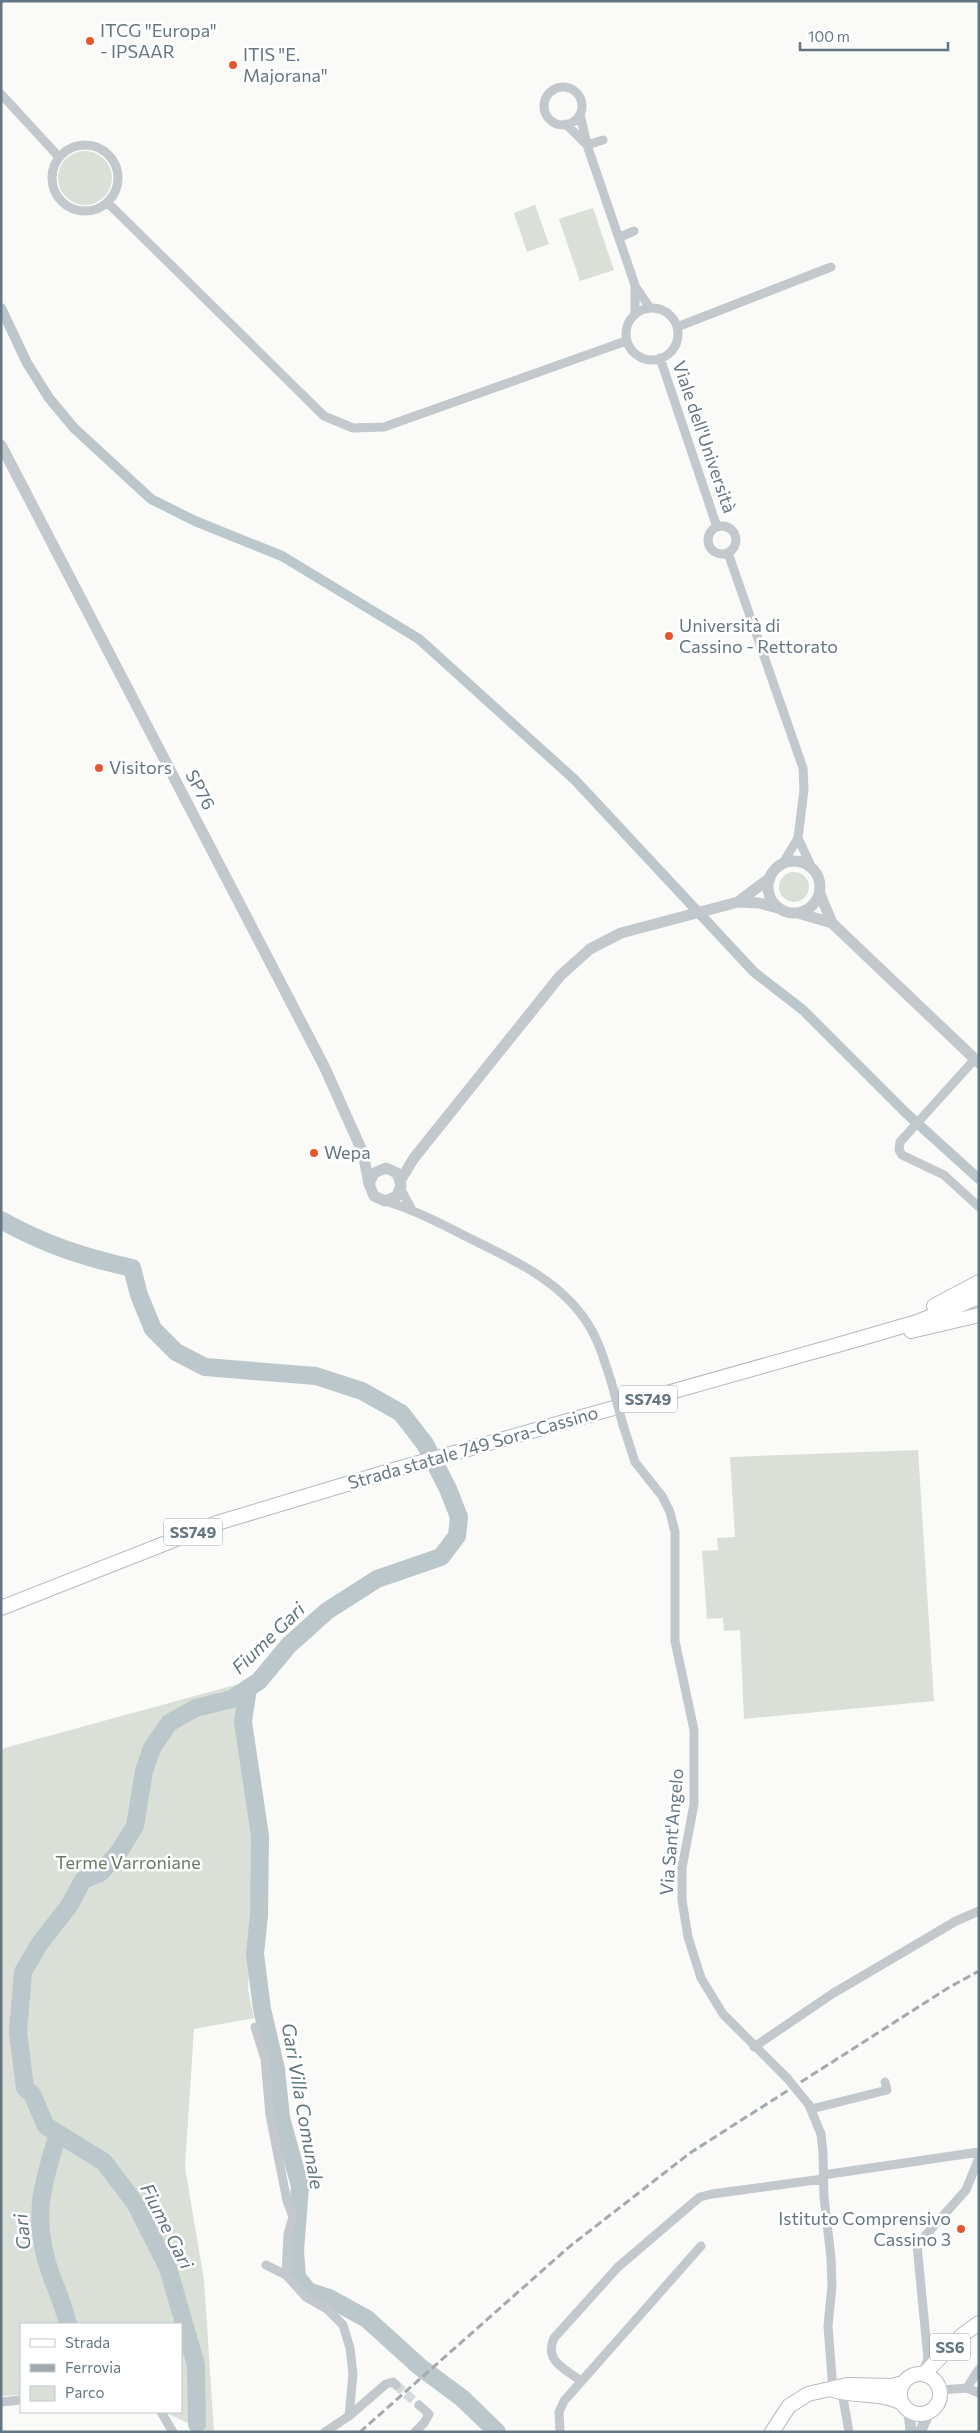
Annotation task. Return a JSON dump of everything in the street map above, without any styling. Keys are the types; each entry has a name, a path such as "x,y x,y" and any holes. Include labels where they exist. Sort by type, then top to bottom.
{"main road":[{"path":"848,1342 942,1302 979,1282"},
{"name":"Strada statale 749 Sora-Cassino","path":"1,1608 217,1523 390,1470 447,1456 917,1322 979,1297"},
{"path":"848,1342 927,1328 979,1315"},
{"name":"SS6","path":"923,2374 961,2336 979,2323"},
{"name":"SS6","path":"940,2388 947,2363 979,2332"},
{"path":"772,2432 788,2406 798,2398 847,2385 885,2386 903,2383 911,2376 923,2374 930,2376 940,2388 940,2401 929,2413 919,2415 894,2399 848,2395 833,2390"},
{"path":"903,2383 900,2393 905,2407"}],"street":[{"path":"580,114 577,119 566,124 554,123 546,114 544,102 550,91 563,86 575,90 582,101 580,114 587,146 635,285 650,308"},
{"path":"1,94 59,158"},
{"path":"566,124 587,146"},
{"path":"587,146 603,140"},
{"path":"77,146 98,148 108,153 118,172 115,194 108,203 88,212 66,206 58,198 53,188 53,172 59,158 67,150 77,146"},
{"path":"108,203 324,416 353,428 384,427 626,341"},
{"path":"620,237 634,231"},
{"path":"676,326 831,267"},
{"path":"635,285 635,313 627,326 626,341 629,348 640,357 653,360 660,358 673,349 676,342 676,326 667,313 650,308 635,313"},
{"name":"Viale dell'Università","path":"660,358 717,526"},
{"name":"SP76","path":"1,445 324,1066 363,1153 369,1184"},
{"path":"717,526 726,526 736,535 734,548 728,554 717,553 709,546 708,537 717,526"},
{"path":"728,554 803,768 804,790 798,838 783,863 776,868 770,878 738,902"},
{"path":"798,838 819,879 820,894 832,923 977,1061 903,1139 899,1146 902,1155 944,1175 979,1207"},
{"path":"783,863 797,861 811,866"},
{"path":"770,878 769,894 778,908"},
{"path":"797,913 811,907 820,894"},
{"path":"414,1158 374,1173 369,1184 374,1196 385,1200 397,1196 400,1184 414,1158 560,976 590,949 621,933 738,902 759,903 832,923"},
{"name":"SP76","path":"363,1153 387,1169 397,1173 400,1184"},
{"path":"400,1184 412,1210"},
{"name":"Via Sant'Angelo","path":"385,1200 412,1210 518,1262 562,1293 586,1320 600,1346 635,1462 662,1496 670,1512 675,1532 674,1641 694,1730 694,1804 682,1876 682,1900 688,1937 701,1978 723,2014 787,2078 810,2107 821,2134 831,2258 832,2286 828,2334 833,2390"},
{"path":"754,2047 832,1994 956,1921 979,1911"},
{"path":"255,2027 265,2059 270,2115 287,2201 293,2217 292,2228 288,2234 286,2275"},
{"path":"810,2107 887,2090 885,2082"},
{"path":"581,2381 553,2358 550,2348 554,2338 618,2267 700,2197 979,2152"},
{"path":"923,2374 928,2359 917,2245 966,2190 979,2158"},
{"path":"560,2432 558,2412 564,2402 701,2246"},
{"path":"266,2265 286,2275 306,2298 328,2309 343,2325 350,2348 353,2374 349,2416"},
{"path":"967,2388 979,2368"},
{"path":"326,2432 349,2416 386,2384 393,2382 396,2385"},
{"path":"940,2388 967,2388 979,2394"},
{"path":"833,2390 842,2398 849,2432"},
{"path":"1,2402 20,2400"},
{"path":"414,2432 424,2423 429,2414 419,2405"},
{"path":"905,2407 911,2432"},
{"path":"162,2413 173,2432"},
{"path":"920,2432 929,2413"}],"green space":[{"path":"80,151 90,151 100,155 108,163 112,178 108,193 100,201 90,205 80,205 70,201 62,193 58,183 58,173 62,163 70,155"},
{"path":"535,205 549,244 527,252 514,213"},
{"path":"593,208 614,270 580,281 559,219"},
{"path":"794,872 805,876 809,887 805,898 794,902 783,898 779,887 783,876"},
{"path":"918,1450 934,1701 744,1719 740,1630 724,1631 723,1618 707,1619 702,1551 718,1550 717,1538 735,1537 730,1457"},
{"name":"Terme Varroniane","path":"246,1682 242,1755 256,1836 248,1990 254,2018 194,2029 185,2167 204,2280 214,2432 208,2432 166,2413 182,2413 182,2323 20,2323 20,2395 1,2396 1,1749"}],"waterway":[{"path":"1,308 27,363 49,398 74,428 151,499 195,521 282,556 419,639 575,780 754,972 803,1010 906,1113 979,1179"},
{"name":"Fiume Gari","path":"1,1220 65,1249 132,1268 139,1295 153,1329 176,1352 205,1367 316,1376 362,1391 401,1413 425,1444 448,1489 459,1517 457,1536 441,1557 377,1579 327,1611 289,1645 259,1681 232,1699 196,1708 169,1723 152,1748 144,1771 135,1826 119,1852 100,1873 83,1880 69,1906 40,1943 23,1972 18,2032 25,2088 32,2094 46,2126 104,2162 135,2203 168,2268 196,2365 197,2424"},
{"name":"Gari Villa Comunale","path":"248,1688 243,1722 260,1836 259,1915 255,1954 262,2009 276,2069 281,2118 300,2186 295,2251 297,2277 308,2291 329,2298 367,2319 420,2367 462,2398 497,2432"},
{"name":"Gari","path":"58,2134 48,2166 42,2195 40,2225 46,2259 68,2323"}],"tunnel":[{"path":"396,2385 419,2405"}],"railway":[{"path":"360,2432 569,2247 690,2153 948,1988 979,1971"}],"place":[{"name":"ITCG \"Europa\" - IPSAAR","path":"90,41"},
{"name":"ITIS \"E. Majorana\"","path":"233,65"},
{"name":"Università di Cassino - Rettorato","path":"669,636"},
{"name":"Visitors","path":"99,768"},
{"name":"Wepa","path":"314,1153"},
{"name":"Istituto Comprensivo Cassino 3","path":"961,2229"}]}
